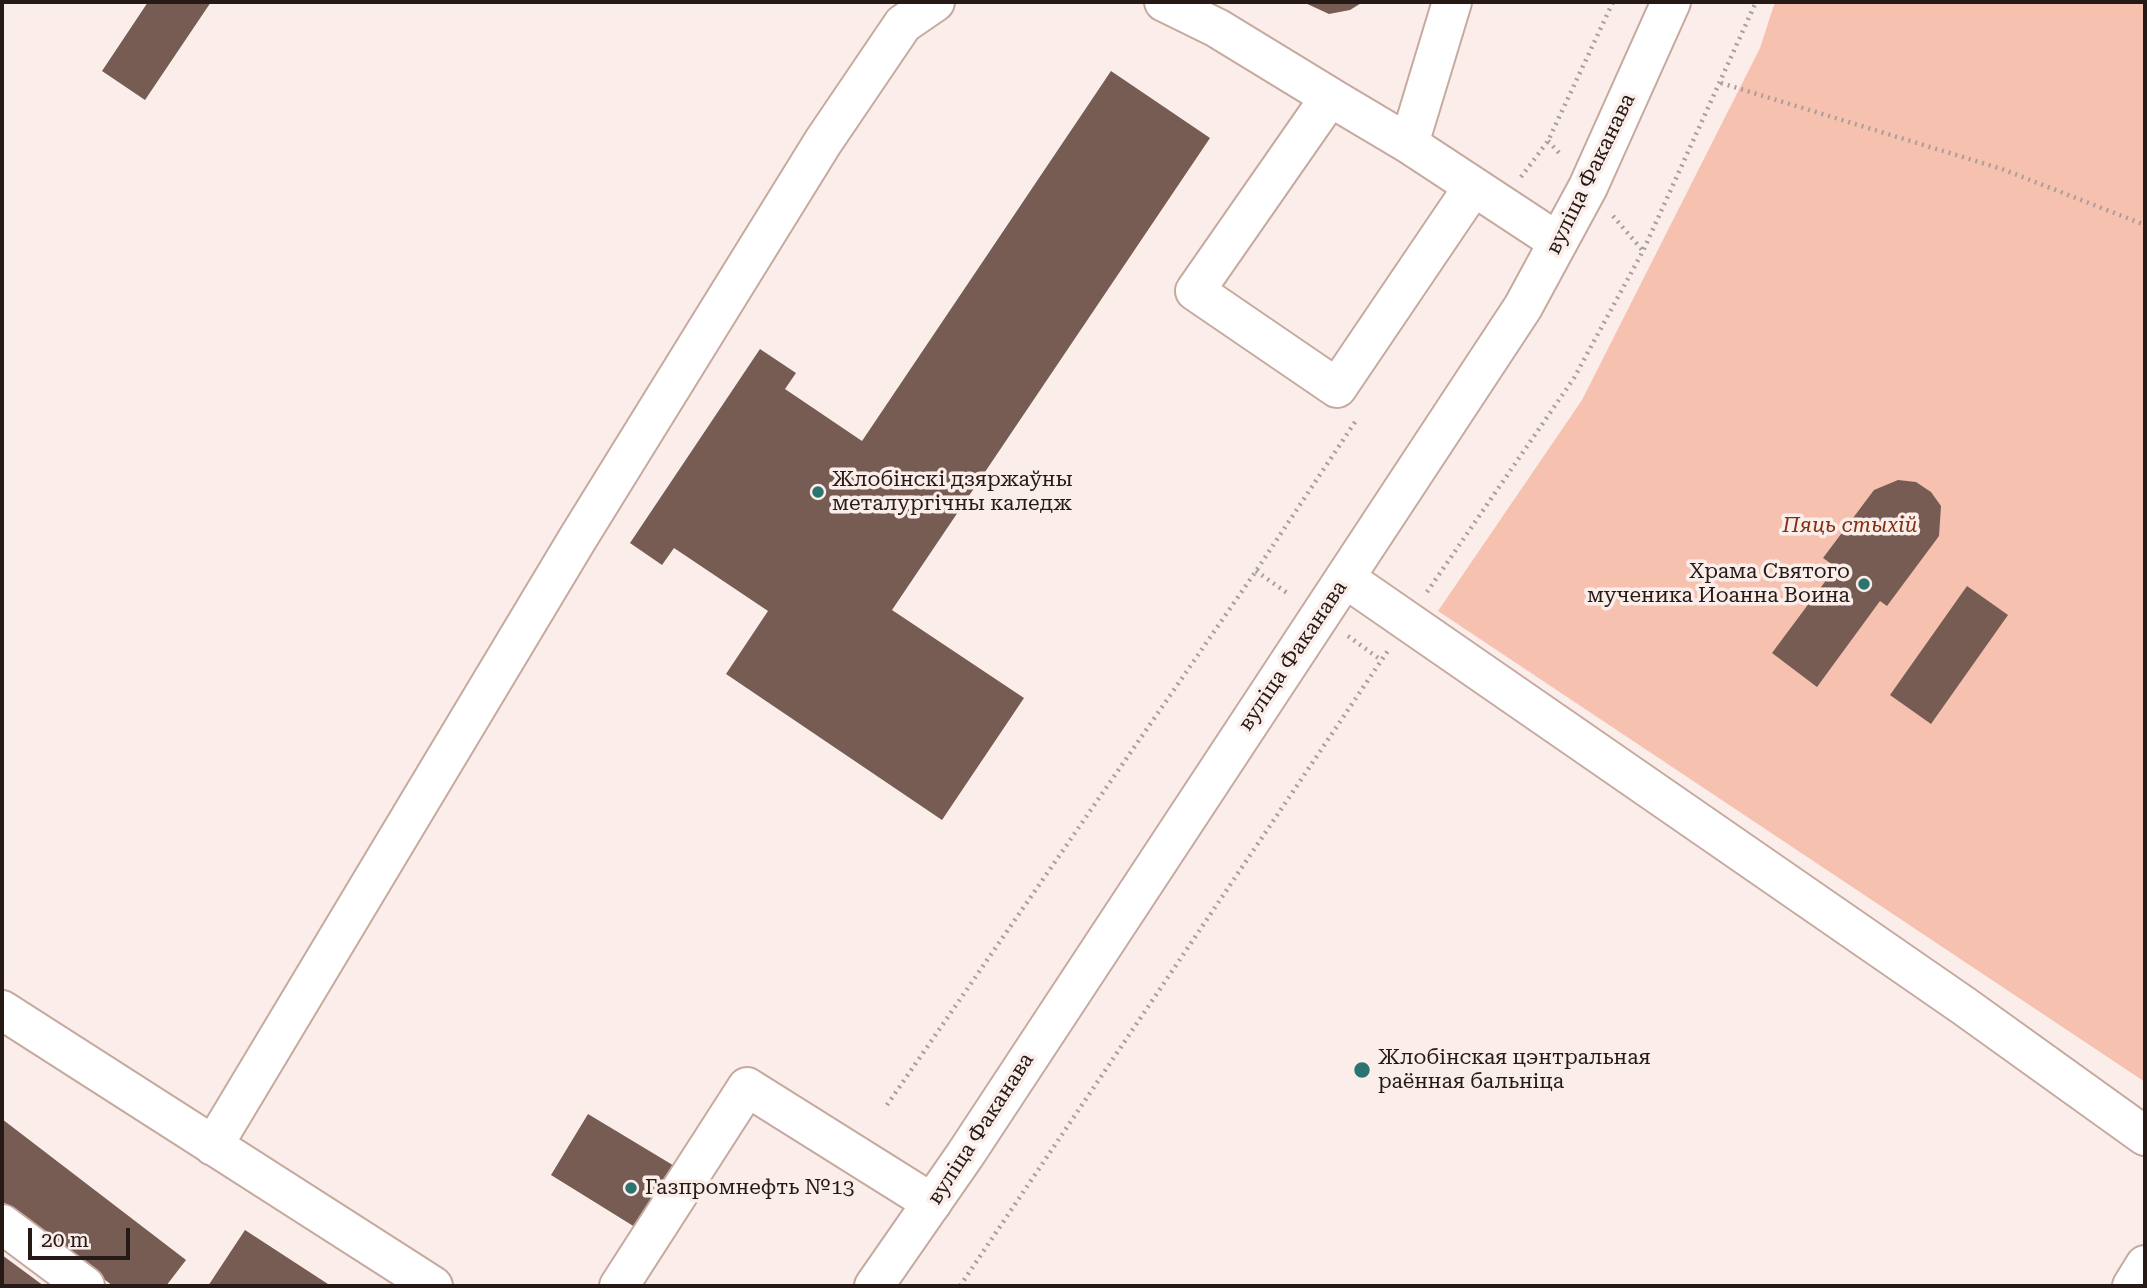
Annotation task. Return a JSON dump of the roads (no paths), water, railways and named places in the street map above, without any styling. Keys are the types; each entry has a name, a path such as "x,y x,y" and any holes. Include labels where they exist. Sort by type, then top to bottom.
{"main road":[{"path":"213,1146 578,538 823,142 903,24 935,2"},
{"path":"1164,2 1217,28 1409,144 1558,242"},
{"path":"1409,144 1452,2"},
{"name":"вуліца Факанава","path":"874,1286 932,1203 1523,307 1616,129 1671,2"},
{"path":"1329,97 1195,291 1337,388 1486,196"},
{"path":"1345,578 1964,1006 2145,1136"},
{"path":"2,1010 433,1286"},
{"path":"619,1286 747,1087 932,1203"},
{"path":"2,1224 85,1286"},
{"path":"2132,1286 2145,1265"}],"place":[{"name":"Жлобінскі дзяржаўны металургічны каледж","path":"818,492"},
{"name":"Храма Святого мученика Иоанна Воина","path":"1864,584"},
{"name":"Жлобінская цэнтральная раённая бальніца","path":"1362,1070"},
{"name":"Газпромнефть №13","path":"631,1188"}],"park label":[{"name":"Пяць стыхій","path":"1850,526"}]}
